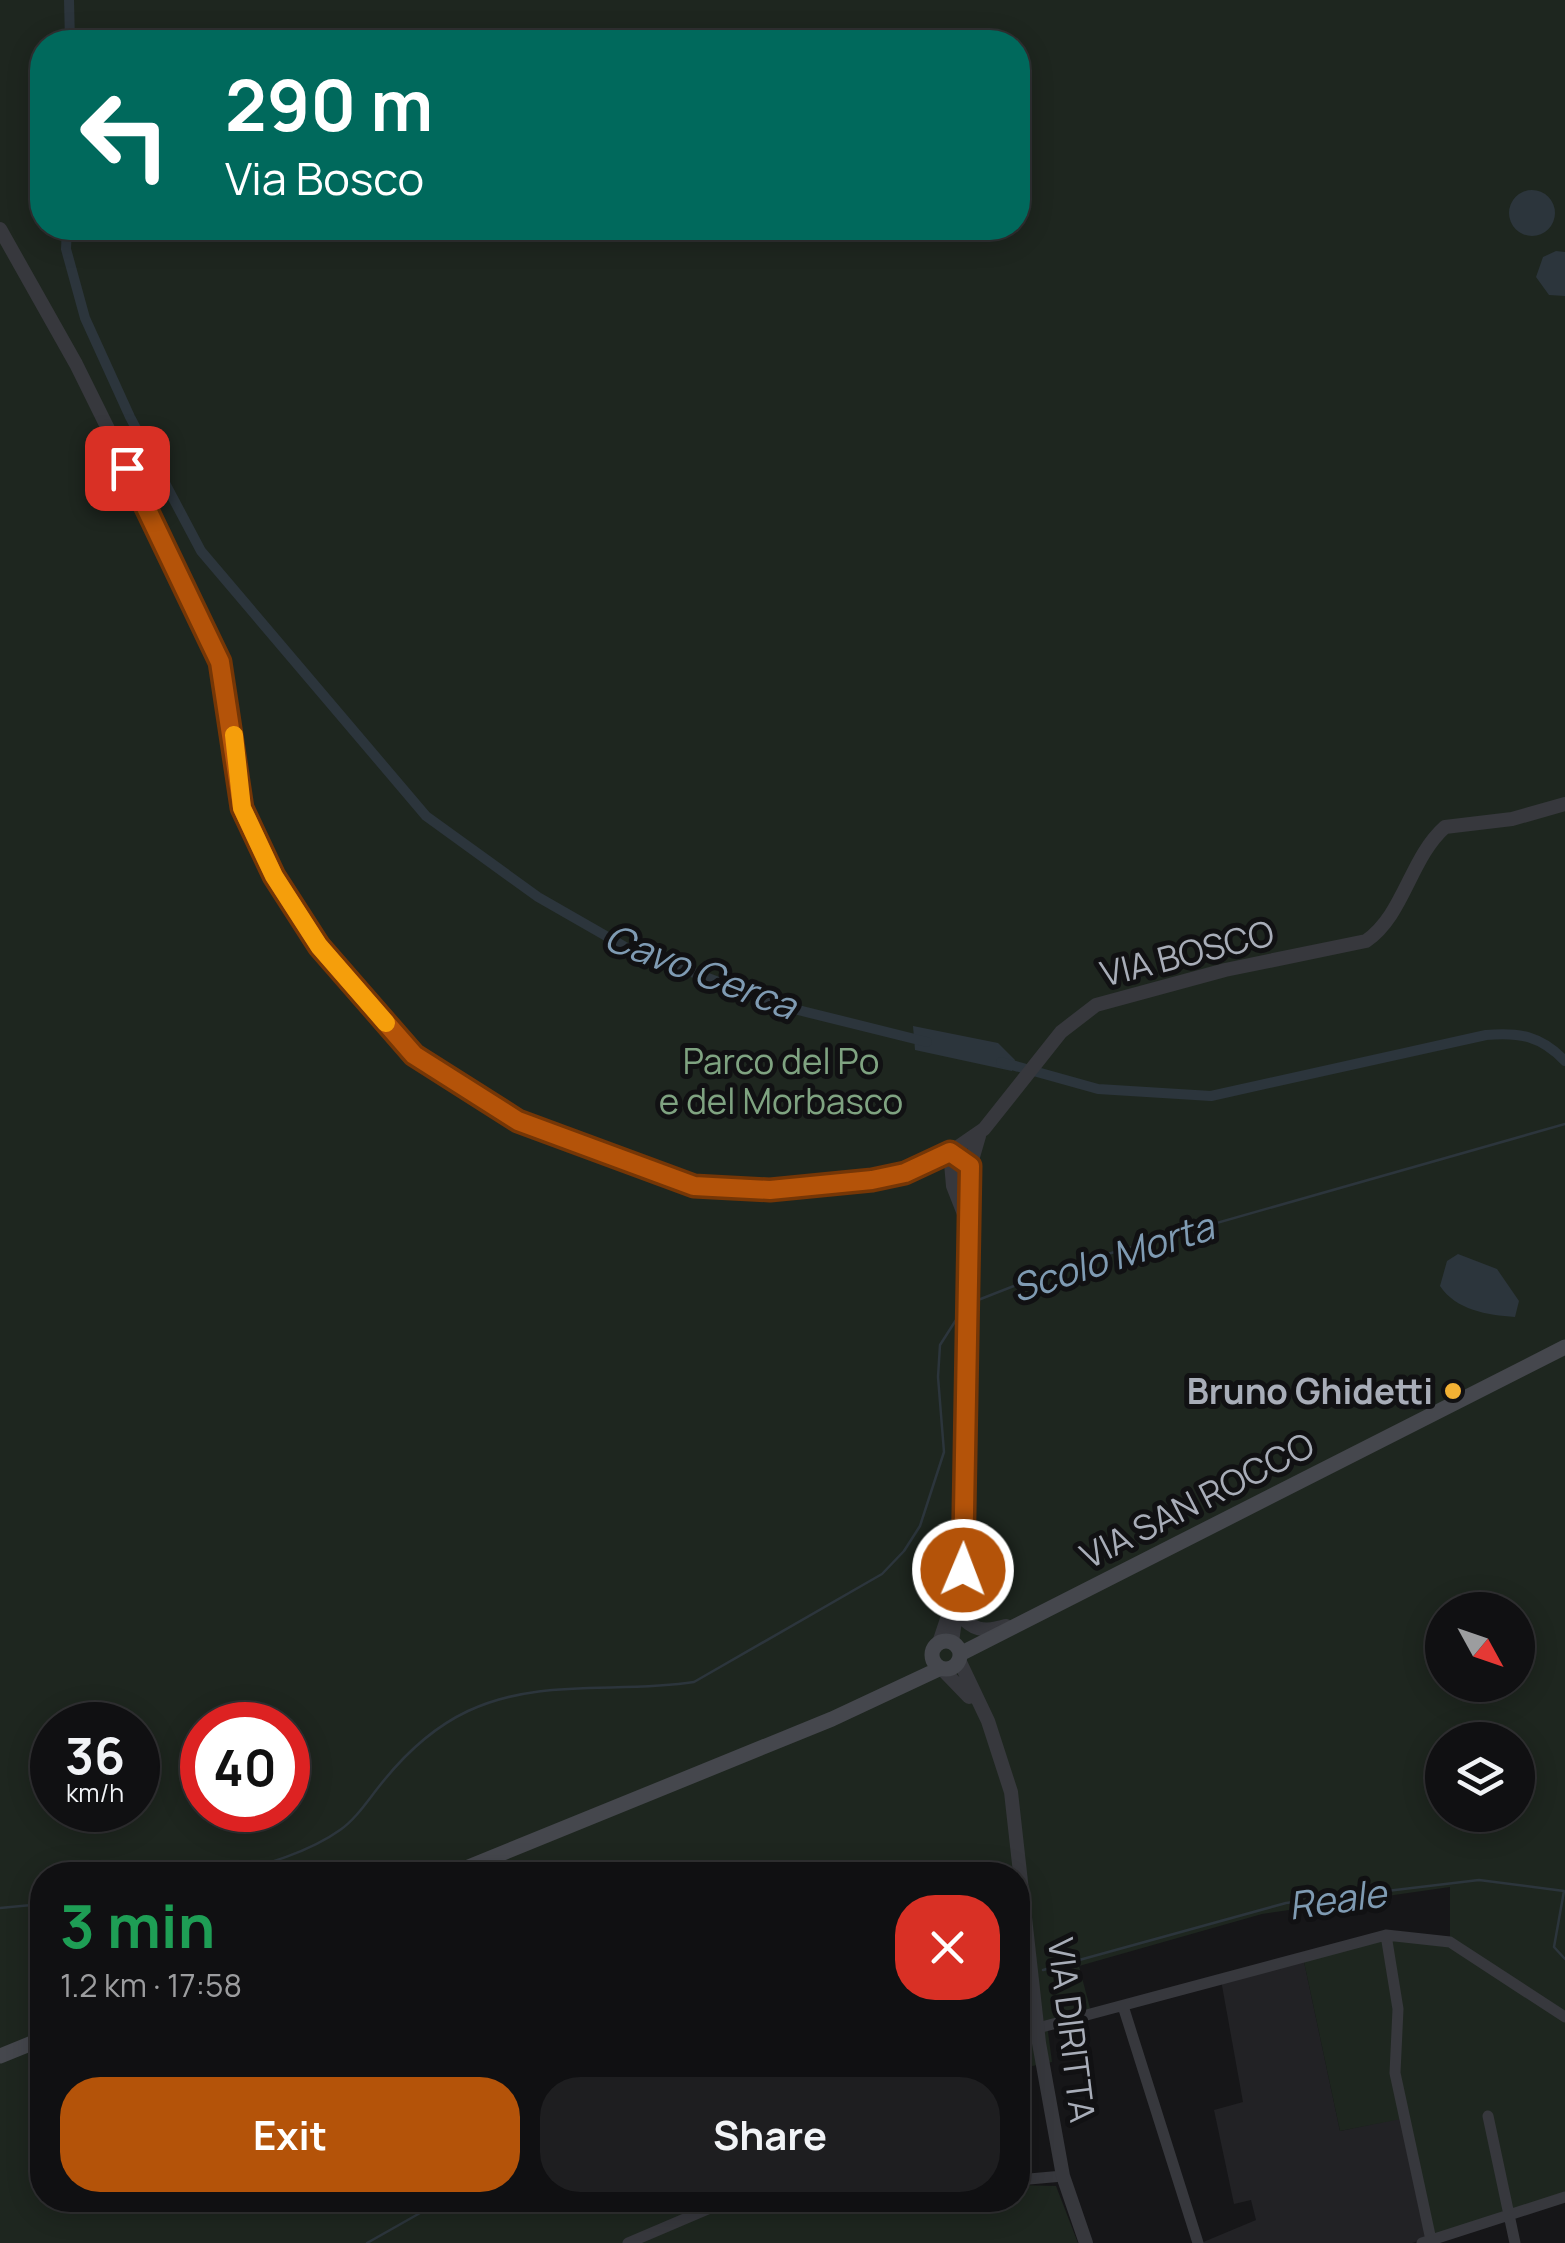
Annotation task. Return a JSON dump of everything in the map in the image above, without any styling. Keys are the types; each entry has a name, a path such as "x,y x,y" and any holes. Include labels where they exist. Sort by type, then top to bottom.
{"main road":[{"name":"VIA SAN ROCCO","path":"952,1650 1164,1553 1565,1346"},
{"name":"VIA SAN ROCCO","path":"952,1650 987,1632"},
{"path":"937,1664 954,1667 952,1650"},
{"path":"481,1862 800,1733 910,1682 952,1650"},
{"path":"0,2056 30,2044"}],"street":[{"name":"VIA BOSCO","path":"0,229 76,364 213,640 229,698 242,808 274,876 319,946 414,1055 518,1121 694,1186 782,1189 872,1180 917,1168 984,1129 1078,1016 1114,998 1366,941 1379,931 1427,848 1445,827 1512,819 1565,804"},
{"path":"952,1650 963,1570 970,1166 973,1145 984,1129"},
{"path":"950,1152 970,1166"},
{"path":"950,1152 953,1186 968,1227"},
{"path":"917,1168 936,1172 953,1186"},
{"path":"952,1650 963,1570"},
{"path":"957,1612 968,1625 987,1632"},
{"name":"VIA SAN ROCCO","path":"987,1632 1016,1622"},
{"name":"VIA DIRITTA","path":"952,1650 998,1747 1011,1792 1019,1862"},
{"name":"VIA DIRITTA","path":"937,1664 980,1708"},
{"path":"1038,2028 1386,1935 1450,1942 1565,2017"},
{"path":"1386,1935 1398,2010 1395,2073 1426,2242 1565,2198"},
{"name":"VIA DIRITTA","path":"1030,1958 1063,2176 1086,2243"},
{"path":"1122,2006 1198,2243"},
{"path":"1488,2116 1516,2243"},
{"path":"1030,2179 1063,2176"},
{"path":"628,2243 702,2212"}],"shaded area":[{"path":"1532,190 1548,197 1555,213 1548,229 1532,236 1516,229 1509,213 1516,197"},
{"path":"1565,252 1565,296 1549,295 1536,277 1543,257"},
{"path":"913,1026 998,1043 1015,1060 1012,1071 915,1050"},
{"path":"1458,1254 1497,1269 1519,1301 1515,1317 1473,1310 1447,1294 1440,1286 1447,1261"},
{"path":"1303,1957 1340,2131 1406,2117 1426,2239 1412,2243 1201,2243 1256,2220 1251,2200 1234,2204 1214,2110 1243,2102 1221,1980"}],"green space":[{"name":"Parco del Po e del Morbasco","path":"0,0 1565,0 1565,2194 1426,2239 1406,2118 1340,2131 1303,1957 1387,1934 1450,1943 1450,1887 1262,1914 1079,1966 1091,2012 1047,2024 1052,2062 1030,2067 1030,1862 30,1862 30,2212 1030,2212 1030,2185 1056,2186 1078,2243 0,2243"}],"waterway":[{"name":"Cavo Cerca","path":"69,0 70,30"},
{"name":"Cavo Cerca","path":"66,240 85,318 130,417 201,551 426,816 538,897 627,948 786,1007 927,1042"},
{"name":"Cavo Cerca","path":"1001,1062 1098,1089 1211,1096 1486,1035 1529,1038 1565,1061"},
{"name":"Scolo Morta","path":"973,1302 1062,1267 1565,1124"},
{"name":"Scolo Morta","path":"270,1862 300,1852 340,1830 410,1752 468,1711 496,1700 551,1690 694,1682 882,1574 920,1526 944,1452 938,1377 940,1345 963,1309"},
{"name":"Reale","path":"1043,1970 1286,1903 1479,1880 1564,1891 1554,1947 1565,1959"},
{"name":"Scolo Morta","path":"0,1908 30,1905"},
{"name":"Reale","path":"367,2243 422,2212"}],"slow traffic":[{"path":"234,735 242,808 274,876 319,946 386,1023"}],"place":[{"name":"Bruno Ghidetti","path":"1453,1391"}],"route":[{"path":"127,468 213,640 229,698 242,808 274,876 319,946 414,1055 518,1121 694,1186 770,1190 872,1180 905,1173 950,1152 970,1166 963,1570"}]}
